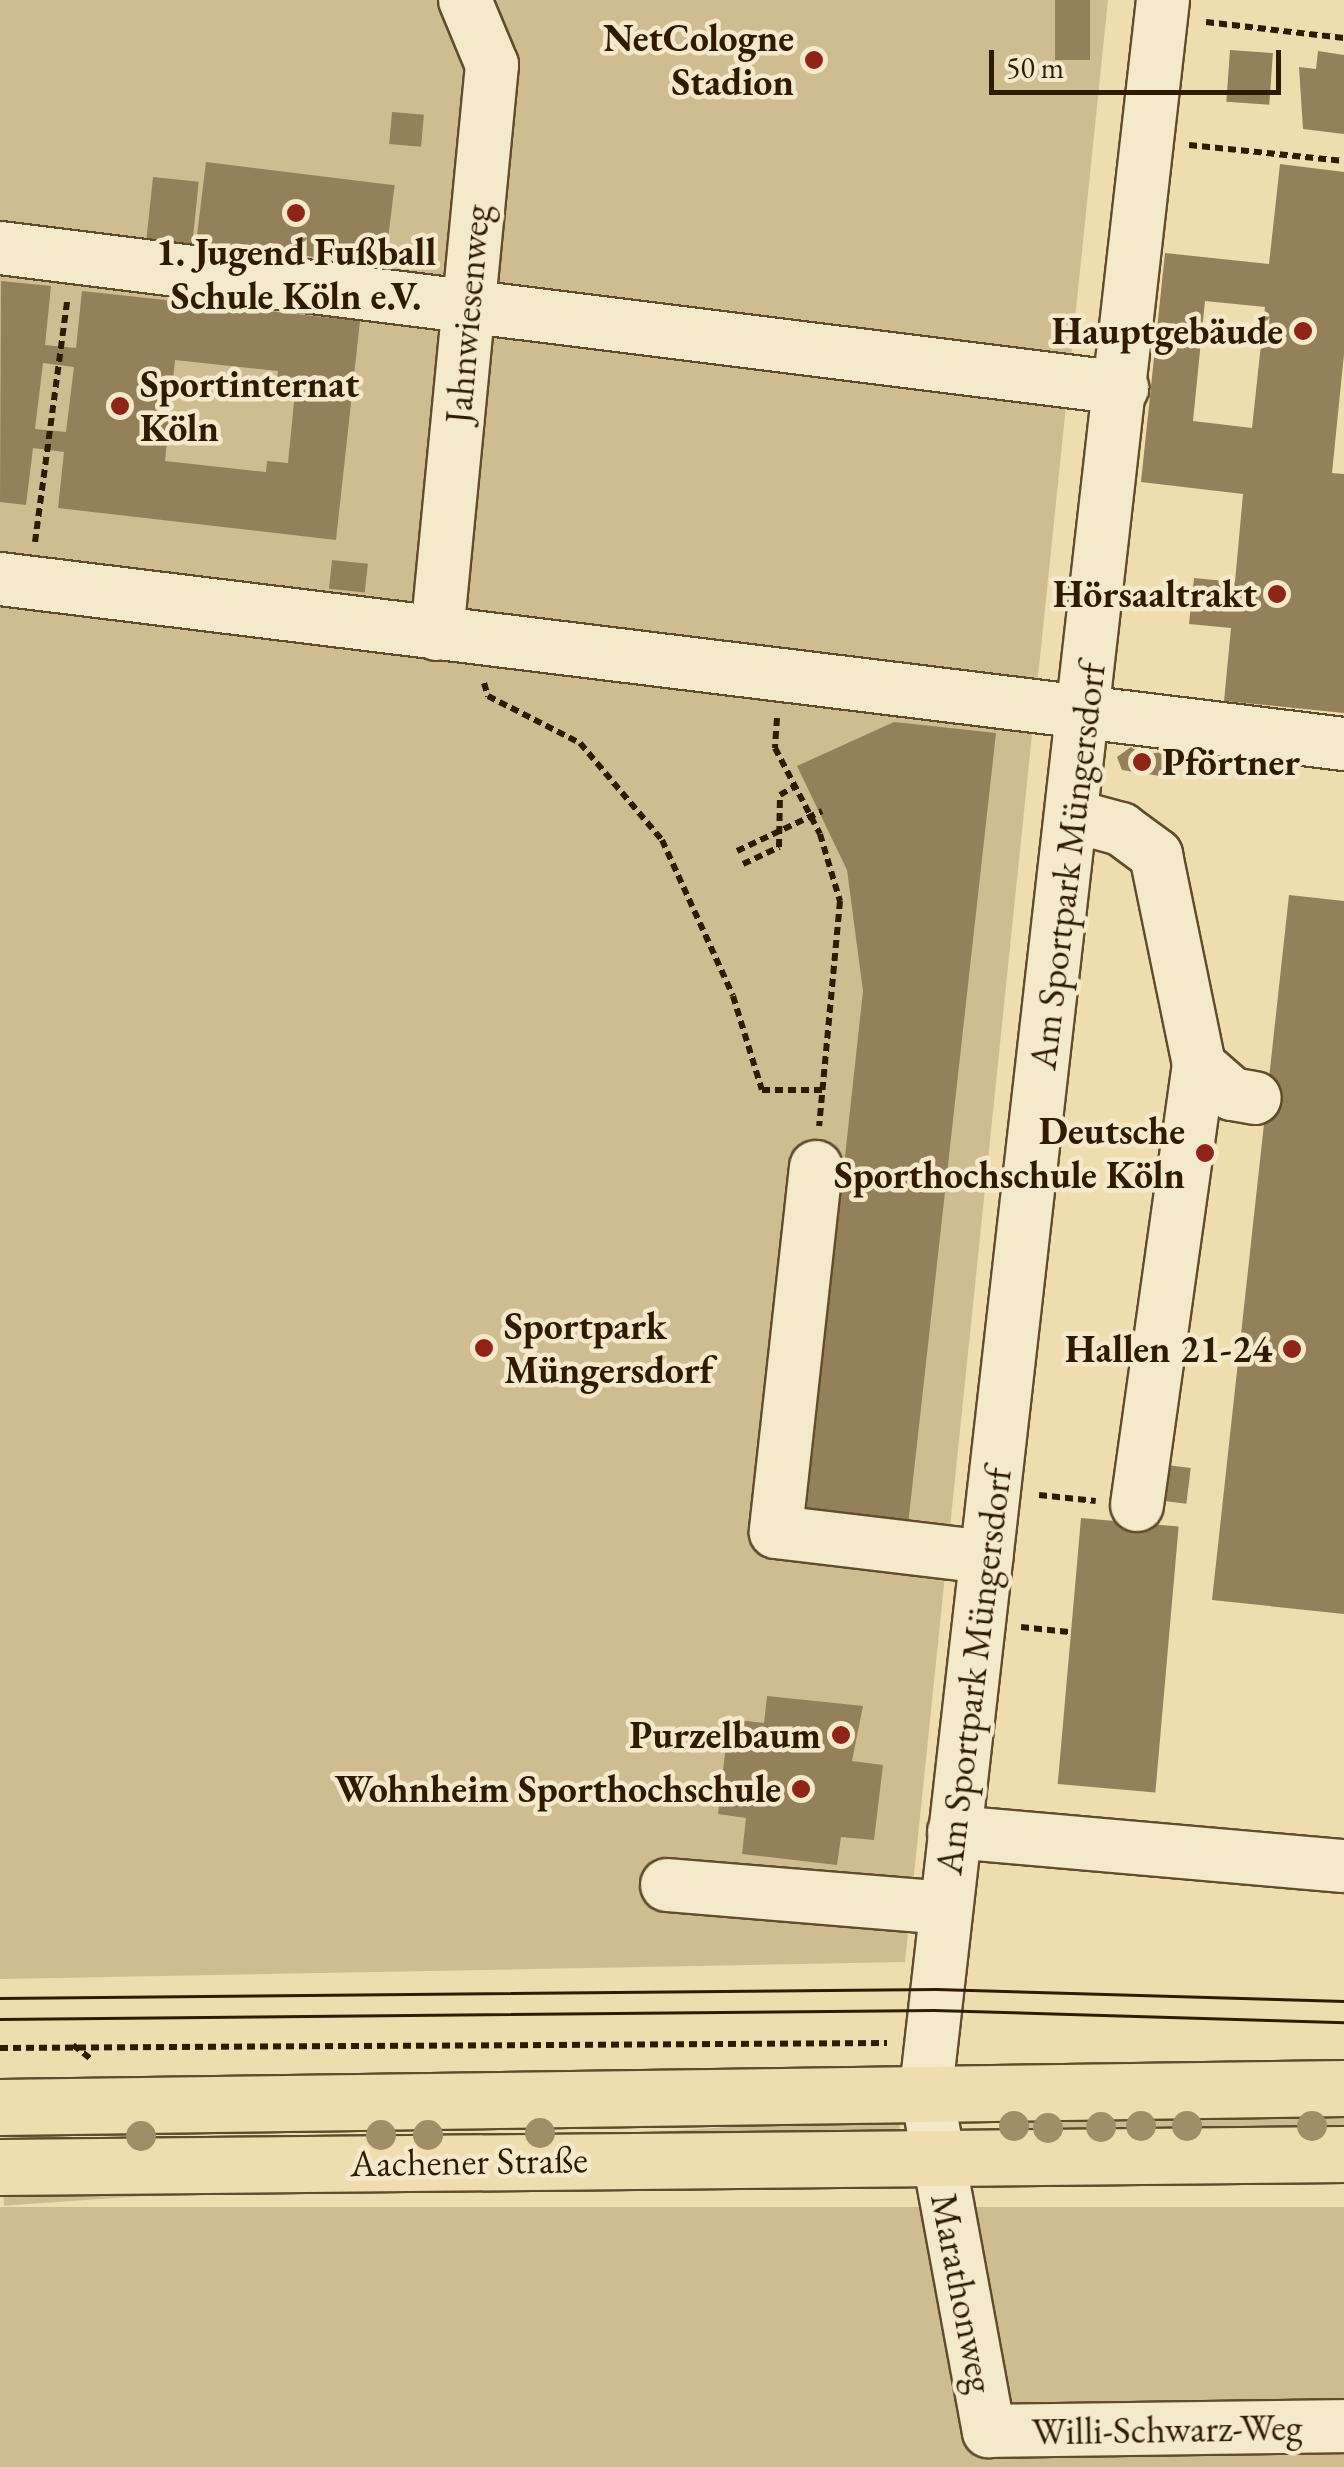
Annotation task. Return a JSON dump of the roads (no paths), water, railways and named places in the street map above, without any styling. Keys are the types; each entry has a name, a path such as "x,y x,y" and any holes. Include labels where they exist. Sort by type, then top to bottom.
{"main road":[{"name":"Aachener Straße","path":"0,2107 927,2076 1344,2088"},
{"name":"Aachener Straße","path":"0,2167 938,2154 1344,2154"}],"street":[{"name":"Jahnwiesenweg","path":"454,637 469,302 492,64 465,0"},
{"name":"Am Sportpark Müngersdorf","path":"927,2076 1085,717 1162,8"},
{"path":"0,248 469,302 1122,388"},
{"path":"15,581 1085,717 1344,744"},
{"path":"1073,816 1120,829 1156,855 1199,1065 1115,1503"},
{"path":"1199,1065 1232,1094 1255,1098"},
{"path":"816,1167 776,1532 985,1571"},
{"path":"954,1832 1344,1866"},
{"path":"667,1885 945,1908"},
{"path":"927,2076 938,2154"},
{"name":"Marathonweg","path":"938,2154 989,2431"},
{"name":"Willi-Schwarz-Weg","path":"989,2431 1344,2426"}],"tram line":[{"path":"0,1998 936,1989 1344,2001"},
{"path":"0,2019 934,2010 1344,2022"}],"place":[{"name":"NetCologne Stadion","path":"814,60"},
{"name":"1. Jugend Fußball Schule Köln e.V.","path":"296,213"},
{"name":"Hauptgebäude","path":"1303,331"},
{"name":"Sportinternat Köln","path":"120,406"},
{"name":"Hörsaaltrakt","path":"1277,594"},
{"name":"Pförtner","path":"1142,762"},
{"name":"Deutsche Sporthochschule Köln","path":"1205,1153"},
{"name":"Sportpark Müngersdorf","path":"484,1348"},
{"name":"Hallen 21-24","path":"1292,1349"},
{"name":"Purzelbaum","path":"841,1735"},
{"name":"Wohnheim Sporthochschule","path":"801,1789"}]}
